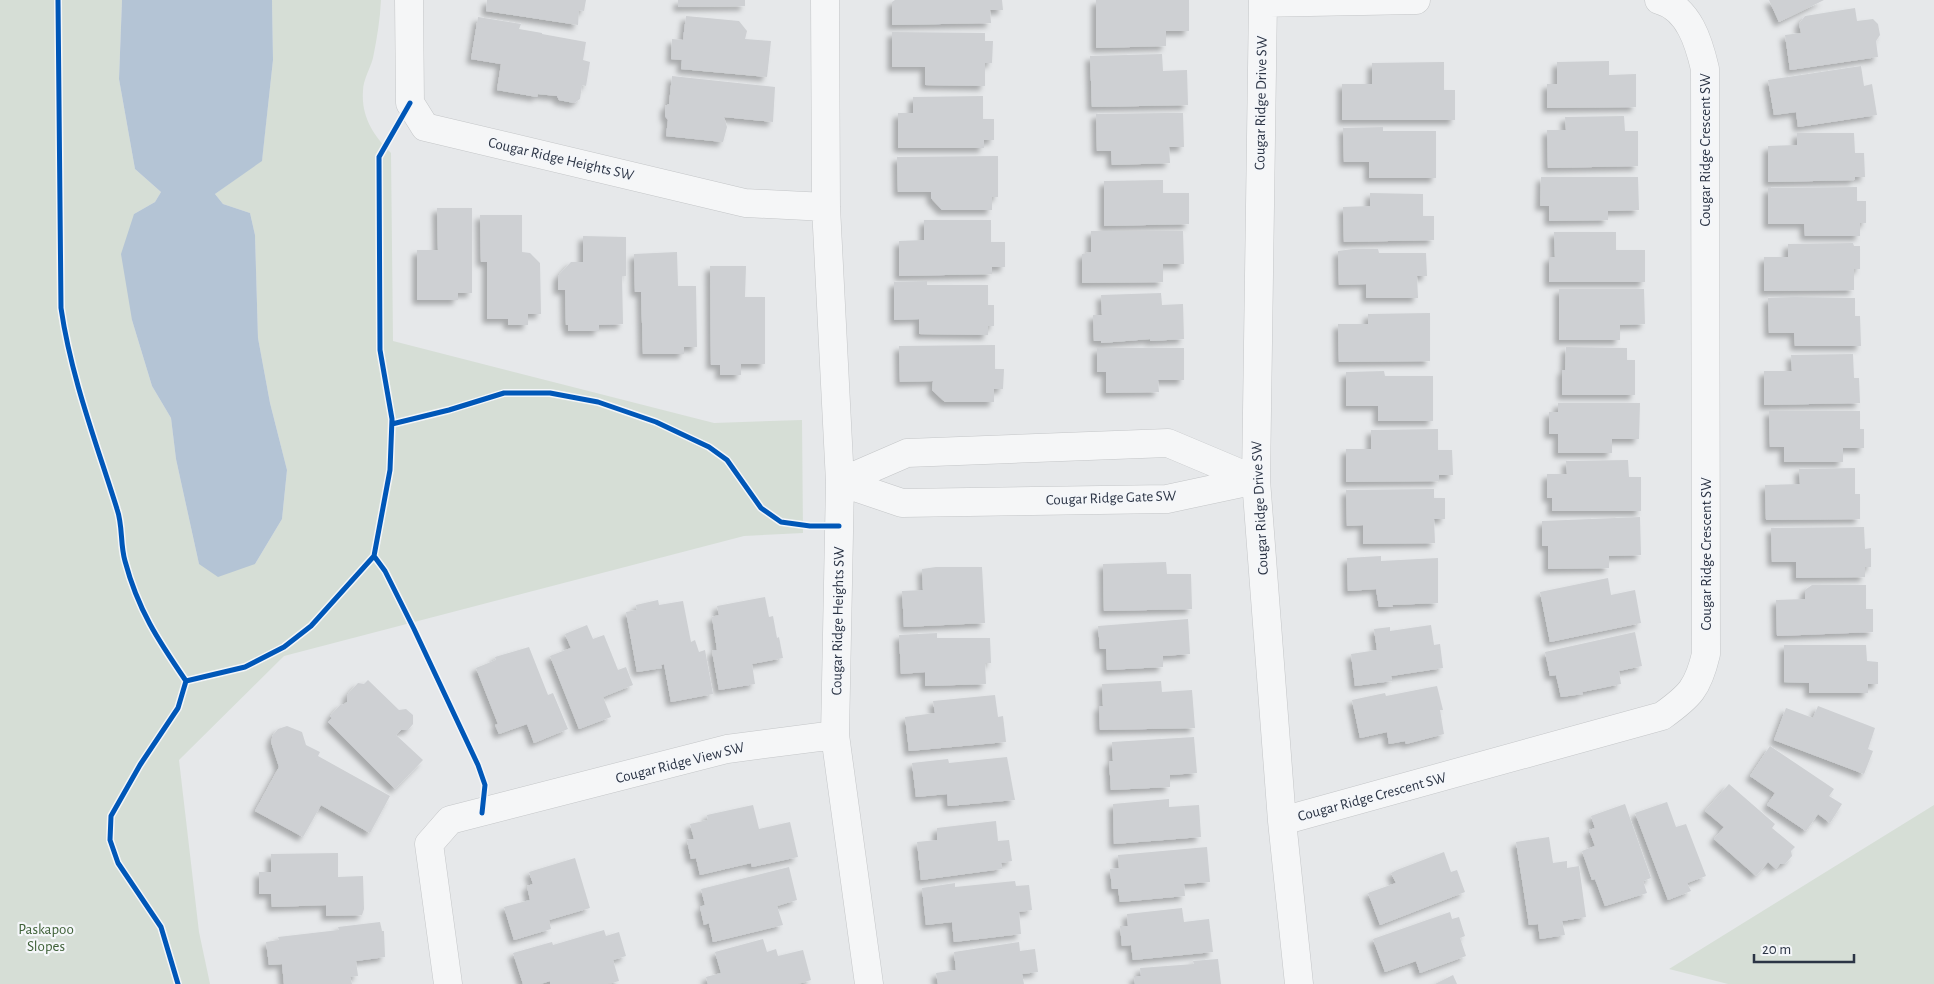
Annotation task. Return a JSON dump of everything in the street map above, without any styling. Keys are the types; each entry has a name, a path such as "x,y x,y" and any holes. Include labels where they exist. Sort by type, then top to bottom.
{"street":[{"name":"Cougar Ridge Heights SW","path":"409,0 410,103 426,128 745,203 826,207"},
{"name":"Cougar Ridge Heights SW","path":"825,0 826,207 840,482 835,735"},
{"path":"1263,2 1416,0"},
{"name":"Cougar Ridge Crescent SW","path":"1282,821 1662,716 1686,699 1700,678 1706,654 1705,69 1699,44 1685,17 1664,2 1658,0"},
{"name":"Cougar Ridge Drive SW","path":"1263,2 1256,480 1282,821 1299,984"},
{"path":"840,482 907,453 1168,443 1256,480"},
{"name":"Cougar Ridge Gate SW","path":"840,482 902,503 1167,499 1256,480"},
{"path":"835,735 870,984"},
{"name":"Cougar Ridge View SW","path":"448,984 429,844 450,820 728,749 835,735"}],"green space":[{"name":"Paskapoo Slopes","path":"0,0 122,0 119,79 135,169 161,192 155,202 134,214 132,320 152,386 171,418 176,459 199,564 255,564 282,519 287,470 270,403 258,338 255,235 250,213 223,204 215,194 262,160 273,60 272,0 381,0 376,43 364,83 363,100 366,118 379,140 391,153 393,341 714,423 802,420 803,533 744,536 284,656 179,760 199,932 210,984 0,984"},
{"path":"1934,805 1934,984 1728,984 1669,969"}],"water":[{"path":"122,0 272,0 273,60 262,161 215,194 223,204 250,213 255,235 258,338 270,403 287,470 282,519 255,564 218,577 199,564 176,459 171,418 152,386 132,320 121,254 134,214 155,202 161,192 135,169 119,79"}],"building":[{"path":"487,0 586,0 584,11 579,10 578,25 486,11"},
{"path":"678,0 745,0 745,6 678,7"},
{"path":"895,0 1002,0 1003,10 990,10 991,23 892,25 892,2"},
{"path":"1096,0 1189,0 1189,31 1166,31 1166,46 1096,48"},
{"path":"1769,0 1824,0 1779,22"},
{"path":"1855,8 1857,21 1873,19 1878,24 1880,35 1876,41 1878,57 1790,70 1785,35 1801,33 1799,24 1805,16"},
{"path":"686,16 739,21 747,31 745,39 771,41 767,77 681,69 682,60 671,59 672,39 683,40"},
{"path":"478,17 521,24 519,29 586,42 583,60 590,62 586,86 582,85 580,99 574,103 559,100 557,96 538,94 537,97 497,90 501,64 471,59"},
{"path":"892,32 985,33 985,41 993,41 992,63 985,63 985,86 925,85 925,67 892,67"},
{"path":"1162,54 1163,71 1187,70 1188,105 1092,107 1090,56"},
{"path":"1609,61 1609,75 1636,74 1636,107 1547,108 1547,84 1557,84 1557,62"},
{"path":"1444,62 1444,90 1455,90 1455,120 1342,120 1342,84 1372,84 1372,63"},
{"path":"1861,66 1864,86 1872,84 1877,115 1798,127 1796,112 1774,115 1768,80"},
{"path":"672,76 775,87 773,122 724,117 727,127 723,142 666,136 668,120 665,116 665,106 669,104"},
{"path":"983,96 983,119 994,119 994,140 984,140 984,148 898,148 898,113 913,113 913,97"},
{"path":"1183,113 1184,147 1169,147 1170,163 1112,165 1111,151 1097,151 1096,114"},
{"path":"1624,116 1625,131 1638,131 1638,166 1548,168 1547,130 1566,130 1565,117"},
{"path":"1383,127 1383,131 1436,131 1436,178 1369,178 1369,162 1344,162 1343,128"},
{"path":"1797,133 1854,133 1855,153 1864,153 1865,177 1855,177 1855,180 1768,182 1768,146 1797,145"},
{"path":"998,156 998,197 992,197 992,210 942,210 931,198 931,192 898,192 897,157"},
{"path":"1541,177 1638,177 1639,210 1608,211 1608,220 1549,221 1549,206 1540,206"},
{"path":"1163,180 1163,193 1189,193 1189,224 1104,226 1104,181"},
{"path":"1857,187 1857,201 1866,201 1866,223 1860,223 1860,236 1805,236 1804,224 1768,224 1768,188"},
{"path":"1370,193 1423,194 1423,216 1434,216 1434,240 1344,242 1343,207 1370,206"},
{"path":"437,208 472,208 472,293 458,293 458,300 417,300 417,250 438,250"},
{"path":"480,215 522,215 522,252 530,253 540,263 541,314 528,314 528,325 508,325 508,319 487,319 487,262 481,262"},
{"path":"924,220 991,220 991,242 1005,242 1005,267 992,267 992,274 899,276 899,241 924,240"},
{"path":"1091,231 1183,231 1184,264 1163,264 1163,282 1082,283 1082,254 1091,252"},
{"path":"1554,232 1616,232 1616,250 1645,250 1645,282 1549,282 1549,257 1555,257"},
{"path":"583,236 626,237 626,276 622,276 623,324 599,325 599,331 568,331 568,325 566,325 565,290 558,290 558,276 571,262 583,262"},
{"path":"1853,243 1854,246 1860,246 1860,269 1854,269 1854,290 1764,291 1764,257 1788,257 1788,244"},
{"path":"1378,249 1379,253 1426,253 1427,276 1417,276 1418,298 1366,298 1366,284 1339,285 1338,251"},
{"path":"677,252 678,286 696,286 697,347 684,347 684,354 643,354 641,292 635,292 634,254"},
{"path":"710,266 746,266 745,297 765,297 765,364 741,364 741,375 720,375 720,365 711,365"},
{"path":"927,281 927,285 988,285 988,305 994,305 994,326 988,326 988,335 919,334 919,319 894,320 894,282"},
{"path":"1559,289 1644,289 1645,324 1620,325 1620,340 1559,340"},
{"path":"1161,293 1162,305 1183,304 1184,339 1150,341 1150,339 1101,343 1101,341 1094,341 1093,315 1102,315 1101,295"},
{"path":"1768,298 1855,298 1855,316 1860,316 1861,346 1795,346 1794,333 1769,333"},
{"path":"1430,313 1430,361 1339,362 1338,324 1368,324 1368,314"},
{"path":"995,345 995,369 1004,369 1003,389 994,389 994,402 945,402 932,390 933,381 900,382 899,346"},
{"path":"1566,347 1627,348 1627,360 1635,360 1635,395 1562,395 1562,370 1565,370"},
{"path":"1097,348 1184,348 1184,380 1158,380 1159,392 1106,393 1106,372 1097,372"},
{"path":"1853,354 1854,378 1859,378 1860,403 1764,405 1764,371 1792,371 1791,355"},
{"path":"1384,371 1385,376 1433,376 1433,421 1378,421 1378,406 1346,406 1346,372"},
{"path":"1558,403 1640,403 1639,439 1612,439 1612,453 1558,453 1558,434 1549,434 1549,412 1558,412"},
{"path":"1769,411 1860,411 1860,429 1864,429 1864,448 1843,448 1843,462 1784,462 1784,447 1770,447"},
{"path":"1438,429 1438,450 1452,450 1453,475 1439,475 1439,481 1346,482 1346,449 1371,449 1371,430"},
{"path":"1628,460 1629,477 1641,477 1641,511 1552,511 1552,498 1547,498 1547,474 1567,474 1566,461"},
{"path":"1855,468 1855,494 1860,494 1860,519 1766,520 1765,485 1800,484 1799,469"},
{"path":"1434,489 1434,498 1445,498 1445,519 1434,519 1435,543 1363,544 1363,525 1347,526 1346,490"},
{"path":"1640,517 1641,555 1609,556 1609,568 1548,569 1548,546 1542,546 1542,521"},
{"path":"1864,527 1865,549 1871,548 1871,567 1865,567 1865,577 1796,578 1796,562 1772,562 1771,528"},
{"path":"1381,556 1381,561 1438,558 1438,603 1379,607 1376,589 1348,591 1347,558"},
{"path":"1166,562 1167,574 1191,574 1192,609 1104,611 1103,564"},
{"path":"936,567 982,567 985,623 904,627 902,591 923,590 922,569"},
{"path":"1608,578 1611,595 1635,590 1641,623 1550,642 1540,592"},
{"path":"1812,585 1866,585 1866,609 1873,609 1873,632 1777,636 1776,600 1805,599 1805,590"},
{"path":"765,597 769,617 773,616 783,658 752,664 755,684 719,690 712,651 717,650 712,617 719,615 717,606"},
{"path":"658,600 659,605 683,601 691,642 695,640 699,652 705,650 713,694 671,702 664,664 661,665 662,668 637,672 626,612 637,610 636,605"},
{"path":"1188,619 1190,654 1163,656 1163,667 1107,670 1106,649 1100,649 1098,626"},
{"path":"587,625 593,639 604,635 618,670 626,667 633,685 603,697 611,717 579,729 550,656 571,648 565,634"},
{"path":"1431,625 1434,645 1440,644 1443,668 1391,676 1392,681 1355,686 1351,654 1377,650 1374,629 1390,627 1390,631"},
{"path":"1635,632 1642,666 1619,671 1621,684 1582,692 1583,694 1561,697 1556,675 1550,676 1545,652"},
{"path":"937,633 937,638 990,638 991,663 985,663 986,684 925,686 925,672 901,674 899,635"},
{"path":"1784,645 1866,645 1867,661 1878,662 1878,684 1868,684 1868,693 1809,693 1809,683 1784,682"},
{"path":"529,647 548,695 553,693 568,729 534,743 527,724 499,734 495,725 498,724 476,668 496,660 495,657"},
{"path":"368,680 399,710 406,709 413,715 413,724 408,730 401,730 396,735 423,760 395,789 328,722 332,718 330,716 341,704 343,705 347,702 347,695 358,683 364,684"},
{"path":"1161,681 1162,692 1192,690 1195,728 1100,730 1099,706 1103,706 1102,684"},
{"path":"1437,686 1443,710 1440,710 1444,734 1406,744 1405,741 1389,744 1387,732 1360,738 1352,700 1385,693 1386,696"},
{"path":"995,695 998,717 1003,716 1006,742 909,751 905,717 935,713 933,701"},
{"path":"1818,706 1875,728 1868,749 1873,751 1864,774 1774,740 1786,708 1813,718"},
{"path":"287,726 302,732 306,745 320,752 318,756 390,796 370,833 321,805 303,837 255,811 279,767 271,742 273,735 278,729"},
{"path":"1194,737 1197,773 1170,775 1170,787 1111,790 1109,761 1113,761 1112,742"},
{"path":"1770,746 1834,789 1829,796 1842,804 1830,823 1818,814 1806,831 1767,805 1775,793 1750,776"},
{"path":"1007,757 1015,800 948,806 947,794 916,797 912,763 948,759 949,763"},
{"path":"1729,784 1775,824 1772,828 1795,847 1791,851 1792,856 1785,864 1780,864 1776,869 1768,862 1756,876 1714,839 1724,827 1705,811"},
{"path":"1169,799 1169,807 1199,805 1201,837 1114,844 1113,804"},
{"path":"1667,802 1676,827 1686,824 1706,876 1687,883 1691,891 1668,900 1635,813"},
{"path":"1625,804 1651,878 1643,881 1647,893 1605,906 1595,879 1592,880 1582,851 1595,846 1589,830 1595,828 1591,816"},
{"path":"753,805 759,829 790,822 798,857 752,867 751,863 700,875 696,858 691,859 687,840 694,839 690,824 708,820 707,815"},
{"path":"996,821 998,841 1009,840 1012,861 1001,863 1002,869 921,880 917,842 937,840 937,828"},
{"path":"1549,837 1553,863 1567,861 1567,868 1579,866 1586,917 1562,921 1565,935 1540,939 1538,924 1529,925 1516,842"},
{"path":"1207,847 1210,882 1184,884 1185,896 1120,902 1118,889 1112,889 1110,869 1119,868 1118,855"},
{"path":"1444,852 1451,872 1457,870 1465,892 1380,925 1368,893 1396,883 1391,873"},
{"path":"338,853 338,877 363,876 364,909 362,915 326,916 326,905 272,907 271,894 259,894 259,872 271,872 271,854"},
{"path":"575,858 590,908 549,920 551,929 514,940 504,907 530,900 527,886 533,884 529,872"},
{"path":"789,867 797,900 777,906 783,925 713,942 709,923 704,925 700,907 705,905 701,889"},
{"path":"1015,881 1016,886 1029,885 1032,910 1019,912 1021,934 954,942 952,922 926,925 922,888 955,883 955,887"},
{"path":"1182,908 1184,922 1209,919 1213,952 1133,960 1131,945 1122,946 1120,926 1128,926 1127,914"},
{"path":"1450,912 1452,919 1459,917 1465,936 1460,938 1466,956 1420,973 1416,961 1385,972 1373,939"},
{"path":"380,922 382,931 384,931 385,957 356,961 358,976 350,977 352,984 284,984 282,964 269,965 266,942 279,940 278,937 339,930 338,927"},
{"path":"604,930 606,936 619,932 626,956 613,960 619,981 608,984 550,984 550,981 540,984 523,984 513,953 552,942 553,945"},
{"path":"763,939 767,952 776,949 778,956 803,950 811,980 798,984 708,984 706,977 721,973 715,952"},
{"path":"1019,942 1020,951 1035,949 1038,972 1022,974 1024,984 938,984 936,973 956,970 954,952"},
{"path":"1218,959 1221,984 1135,984 1134,976 1141,976 1140,968 1194,964 1193,961"},
{"path":"1453,975 1457,984 1435,984"}],"cycle path":[{"path":"58,0 61,308 65,334 85,409 119,515 123,555 130,579 150,624 186,681 178,708 140,765 111,816 110,840 118,863 161,927 178,984"},
{"path":"186,681 245,667 284,647 311,626 374,556 390,470 392,419 380,350 379,157 410,103"},
{"path":"392,424 449,410 504,393 550,393 598,402 656,422 709,447 727,460 761,508 781,522 810,526 839,526"},
{"path":"374,556 385,571 414,629 478,765 485,785 482,813"}]}
